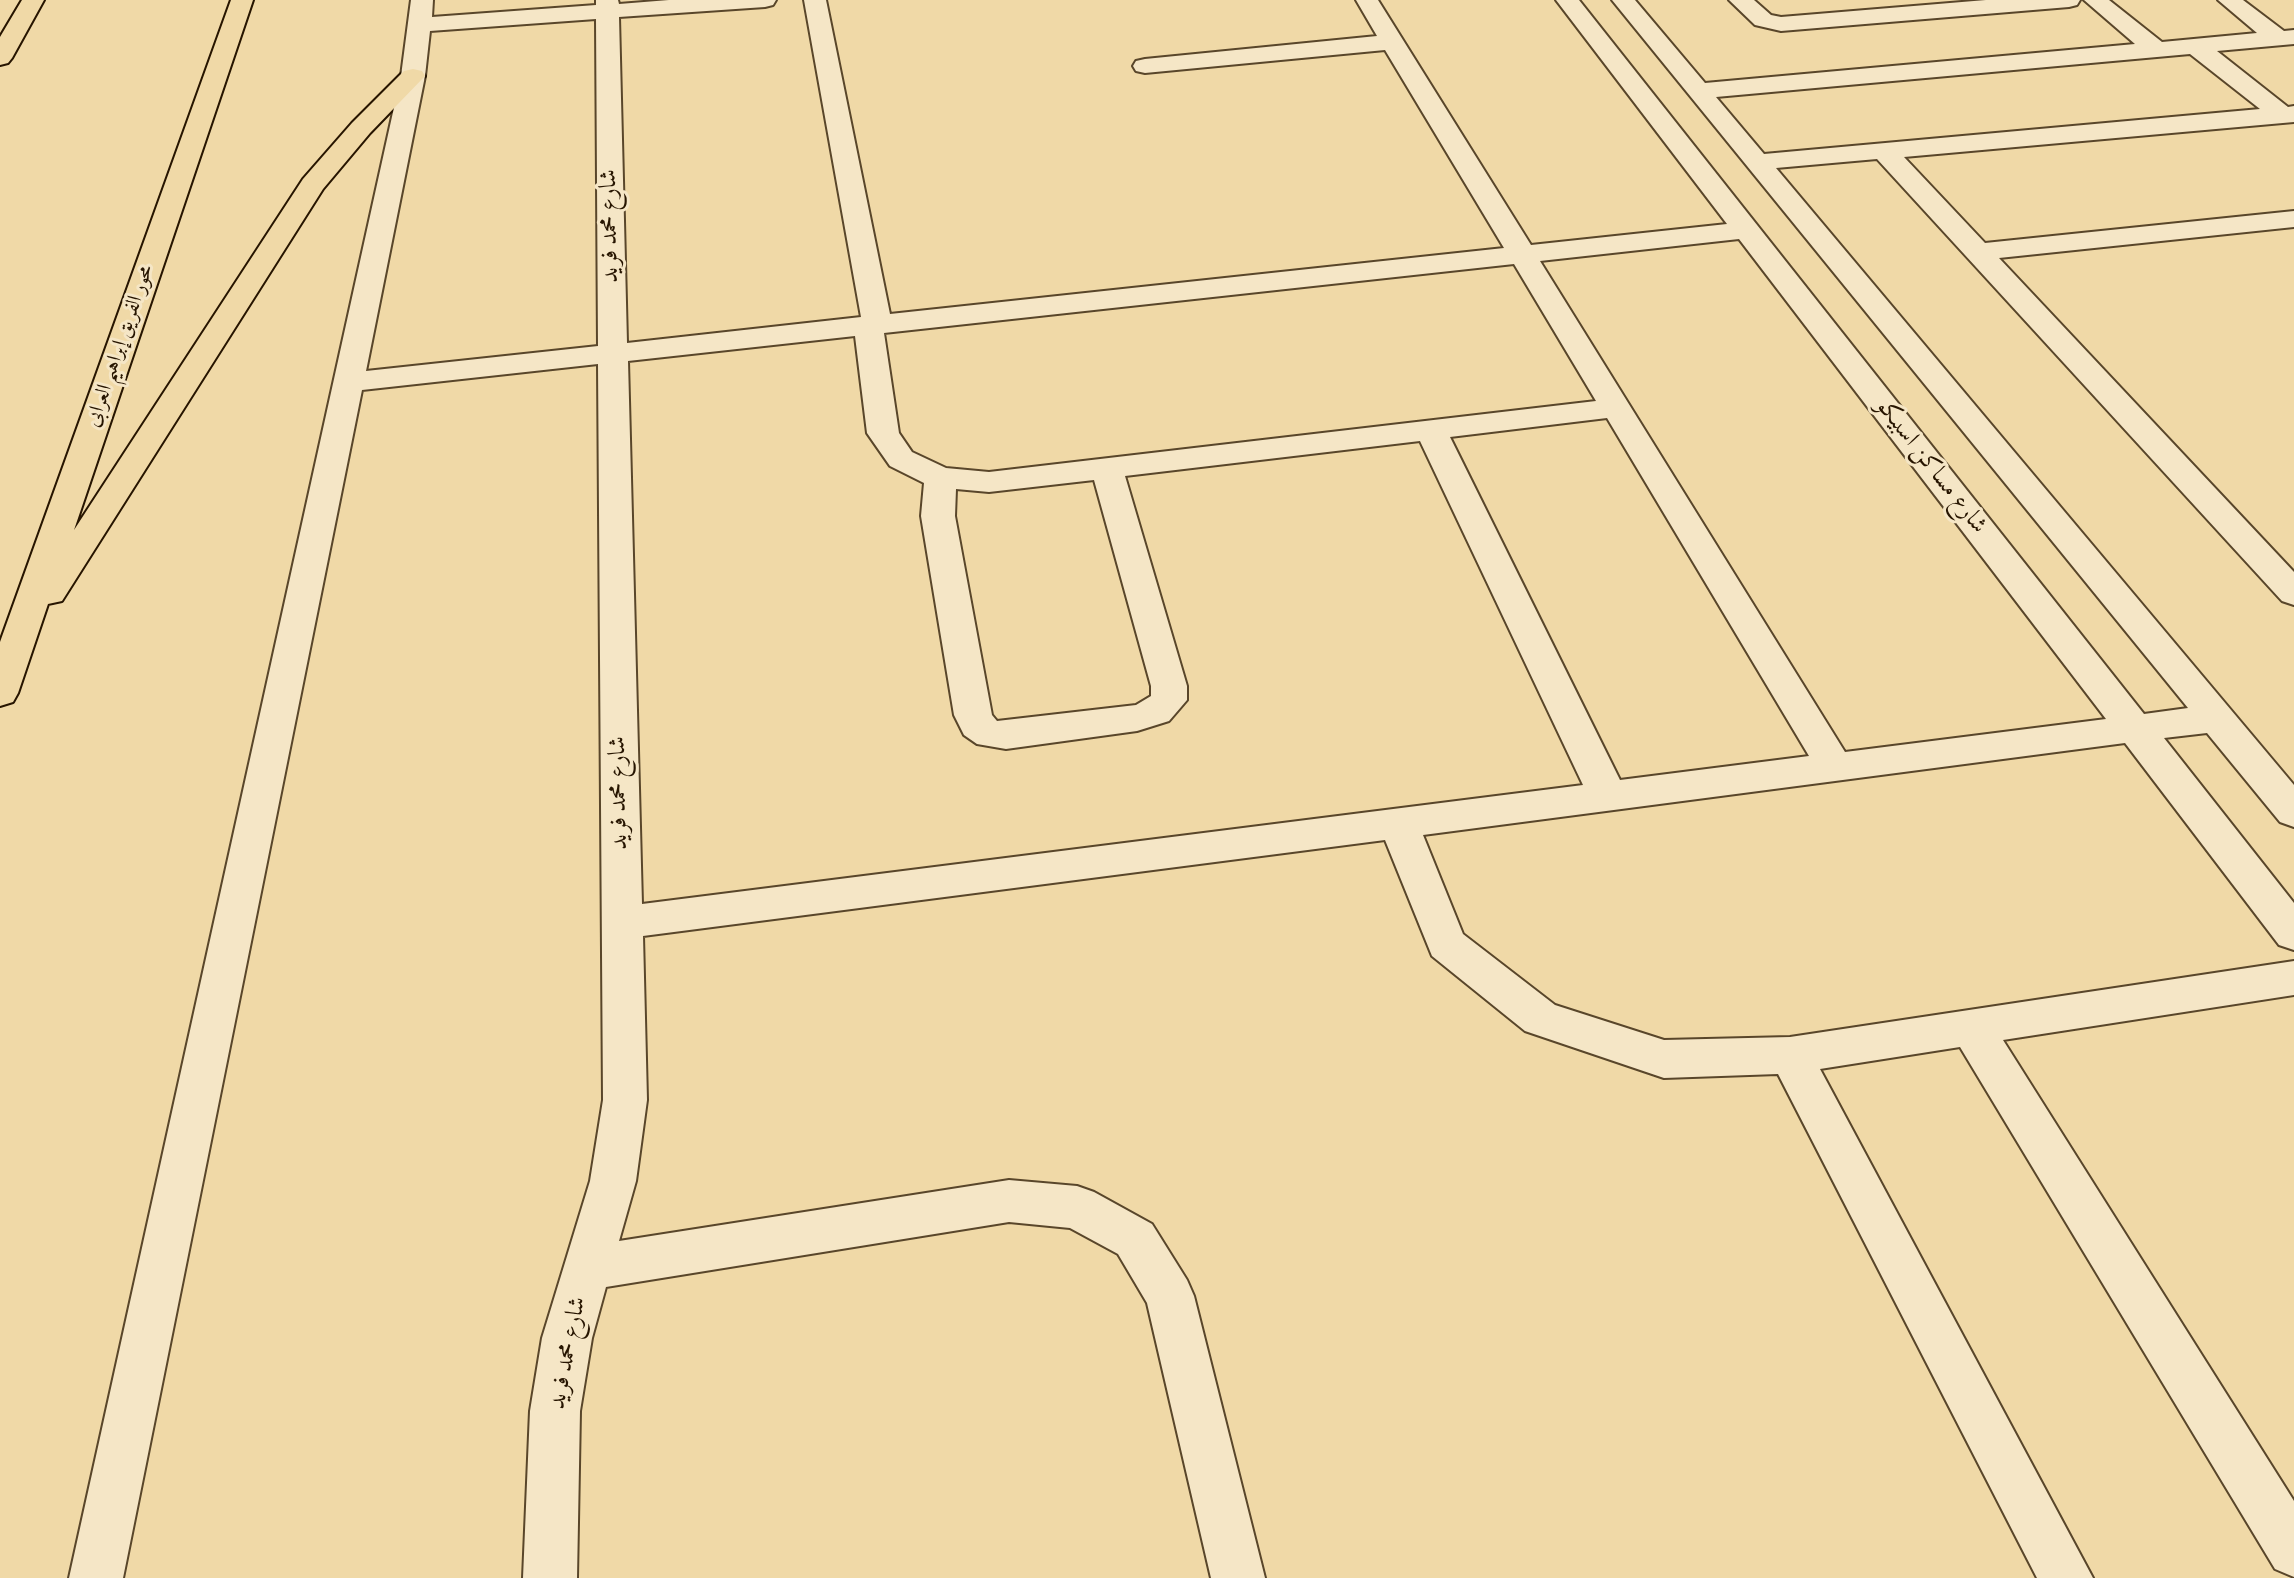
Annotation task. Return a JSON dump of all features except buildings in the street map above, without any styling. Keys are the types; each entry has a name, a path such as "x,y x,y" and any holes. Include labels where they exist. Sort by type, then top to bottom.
{"main road":[{"path":"0,58 33,0"},
{"name":"محور الفريق إبراهيم العرابى","path":"0,693 242,0"},
{"path":"15,648 312,185 361,128 413,76"}],"street":[{"path":"420,9 464,0"},
{"path":"420,9 765,0"},
{"path":"815,0 872,326 883,433 901,459 940,478 989,482 1616,408"},
{"path":"1367,0 1835,767"},
{"name":"شارع مساكن اسبيكو","path":"1567,0 2294,933"},
{"path":"1622,0 2294,812"},
{"path":"1740,0 1763,20 1780,24 2069,0"},
{"path":"2095,0 2156,50"},
{"path":"2229,0 2286,38"},
{"name":"شارع محمد فريد","path":"550,1578 555,1411 567,1338 613,1181 625,1100 607,6"},
{"path":"96,1578 413,76 420,9"},
{"path":"1698,91 2286,38"},
{"path":"1145,66 1393,42"},
{"path":"2195,46 2288,114"},
{"path":"1757,162 2288,114"},
{"path":"1884,150 2294,593"},
{"path":"1977,252 2294,219"},
{"path":"348,382 1746,230"},
{"path":"1431,430 1608,796"},
{"path":"940,478 938,516 973,715 977,726 990,734 1006,735 1137,718 1156,712 1169,700 1169,686 1107,468"},
{"path":"621,923 2217,718"},
{"path":"1398,823 1447,944 1540,1018 1664,1059 1790,1055 2294,978"},
{"path":"1971,1027 2294,1550"},
{"path":"1790,1055 2066,1578"},
{"path":"586,1268 1009,1201 1077,1206 1135,1239 1170,1296 1238,1578"}]}
